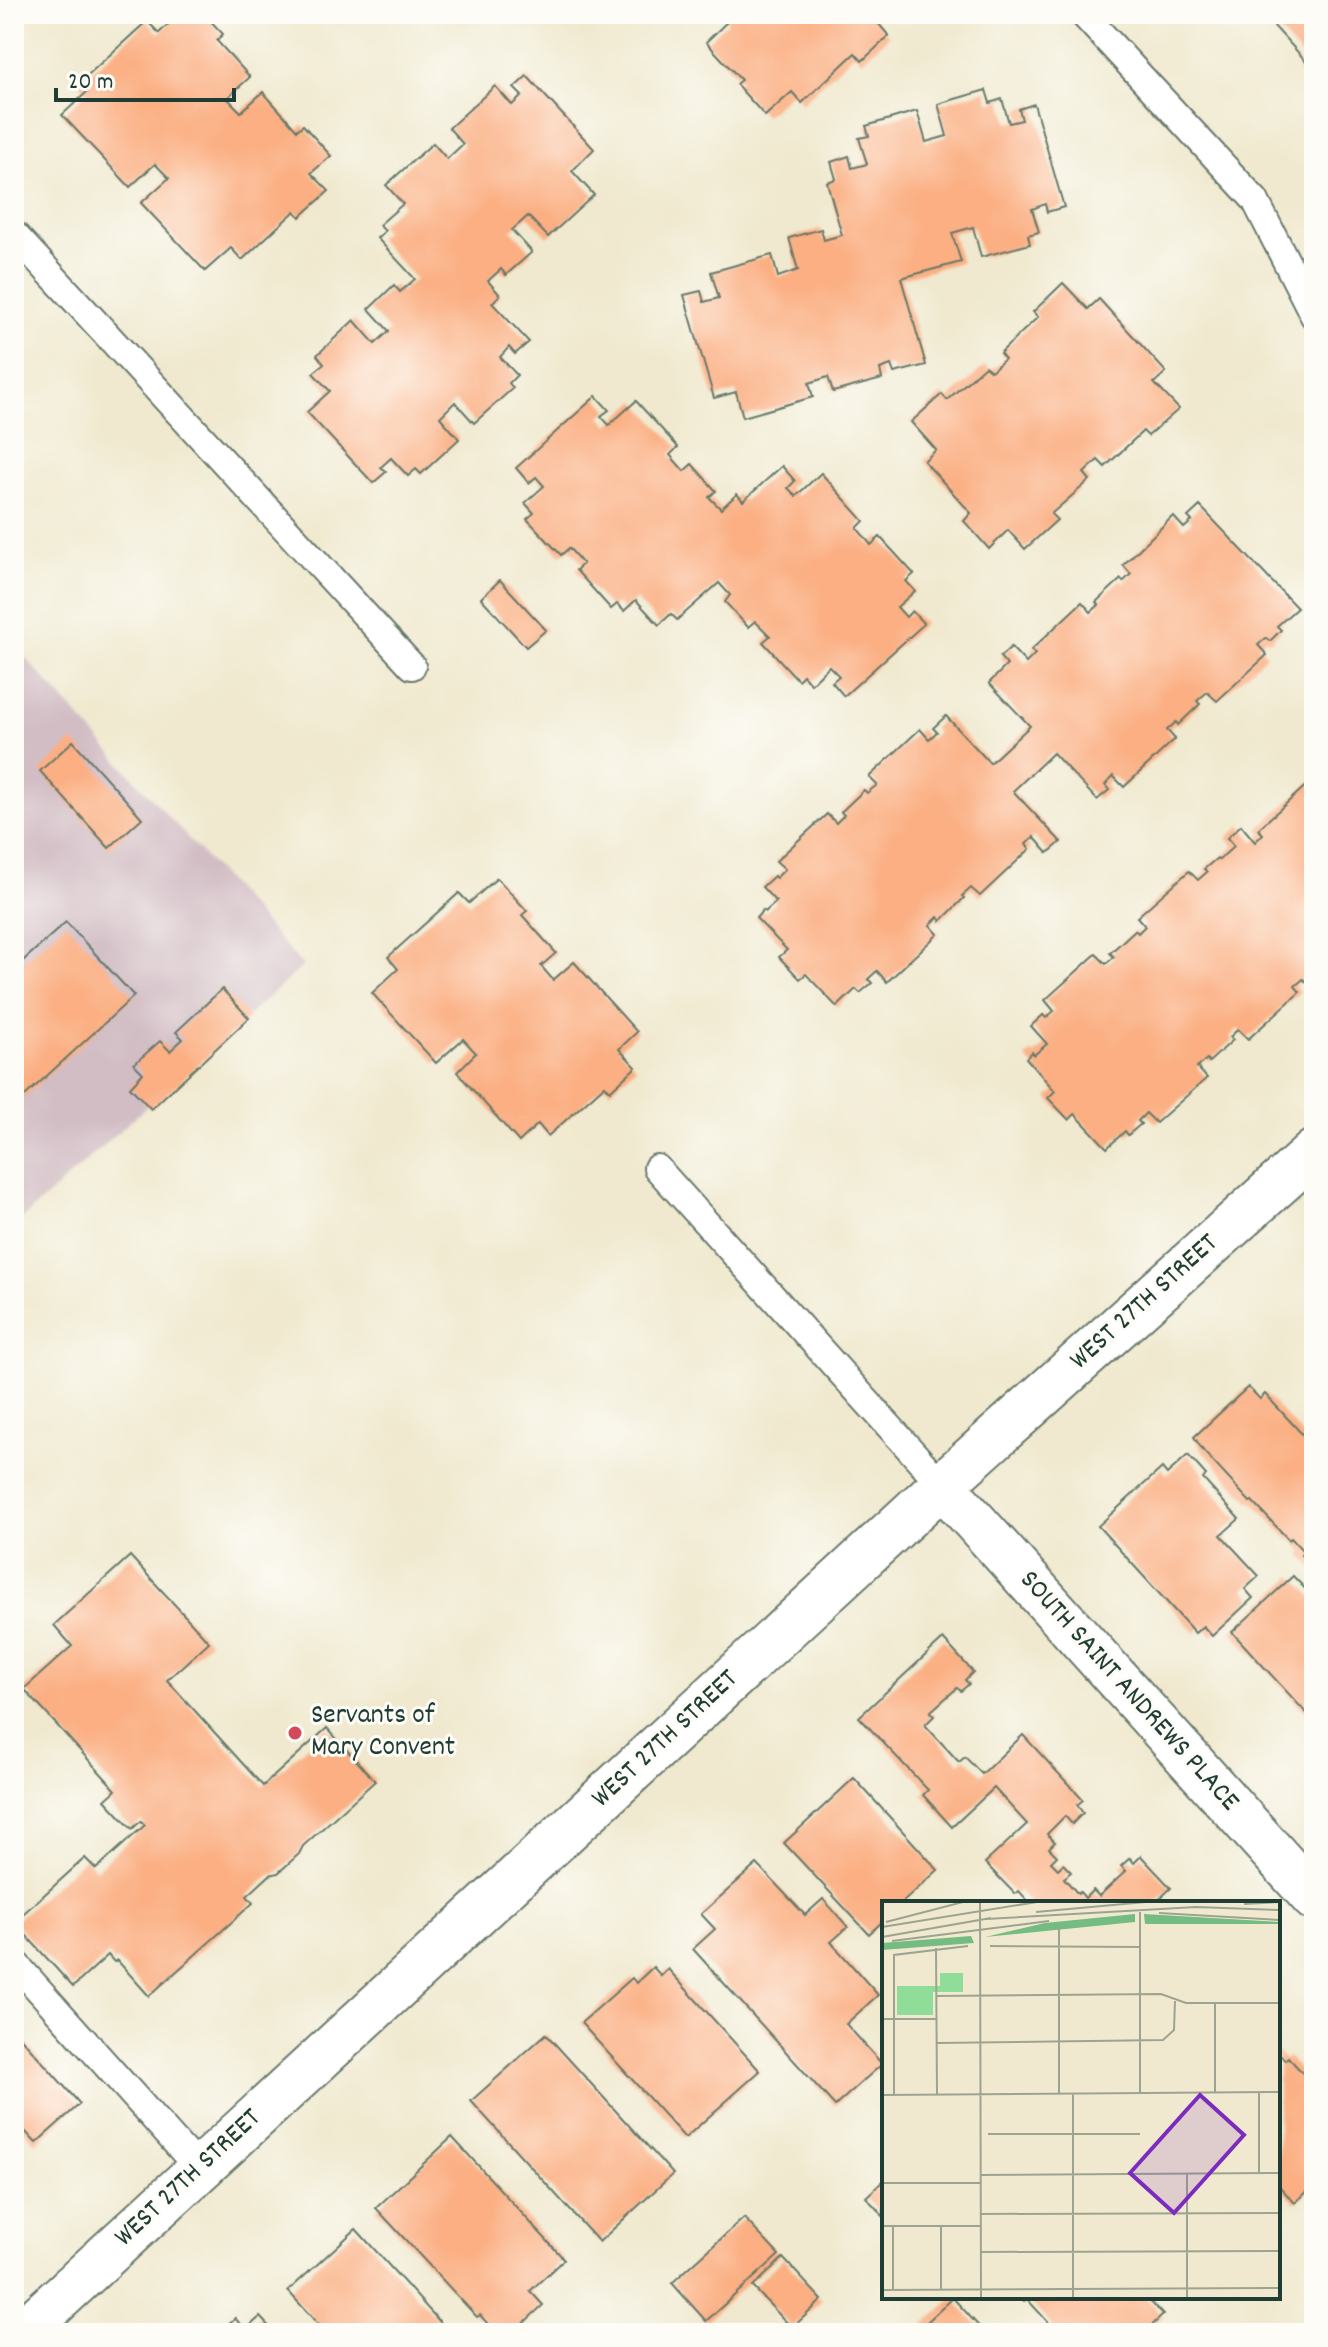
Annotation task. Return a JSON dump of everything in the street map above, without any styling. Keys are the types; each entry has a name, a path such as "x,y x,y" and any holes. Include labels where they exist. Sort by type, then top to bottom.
{"street":[{"name":"WEST 27TH STREET","path":"22,2333 942,1485 1314,1152"},
{"name":"SOUTH SAINT ANDREWS PLACE","path":"942,1485 1314,1898"}],"lane":[{"path":"1083,14 1255,200 1314,316"},
{"path":"14,234 412,666"},
{"path":"657,1168 942,1485"},
{"path":"14,1962 200,2170"}],"shaded area":[{"path":"14,645 303,966 14,1226"}],"building":[{"path":"179,14 204,14 223,34 217,41 250,77 227,98 241,112 263,92 297,130 303,125 331,156 311,173 329,191 300,217 295,211 242,260 231,248 205,271 141,203 169,178 155,164 130,187 62,115 87,92 79,83 147,21 159,33"},
{"path":"721,14 877,14 873,17 889,36 862,61 855,53 802,103 792,92 765,116 736,84 741,80 706,42 728,21"},
{"path":"1263,14 1314,14 1314,70"},
{"path":"527,76 594,149 572,171 594,195 548,237 528,216 512,230 532,252 506,275 501,269 488,281 500,295 492,303 529,342 515,354 509,347 500,357 517,375 509,383 513,388 474,423 455,402 440,417 459,439 421,474 416,469 408,476 391,458 381,467 386,472 373,483 307,412 330,391 313,373 324,364 317,355 354,320 375,344 389,331 369,309 394,285 400,292 415,279 377,238 385,231 379,225 403,204 386,185 433,143 447,159 463,144 449,128 495,86 512,105 522,96 514,88"},
{"path":"986,90 990,103 1002,99 1009,123 1022,120 1019,109 1034,104 1064,207 1047,212 1045,204 1032,209 1039,232 1028,235 1030,244 981,257 973,227 952,233 961,262 901,278 926,365 894,373 891,365 880,369 882,379 833,392 828,377 809,383 813,397 743,417 736,392 714,398 684,295 701,291 704,302 719,298 711,272 772,255 778,277 798,270 789,238 821,229 824,240 842,235 827,182 836,179 831,162 849,156 852,168 867,164 859,138 869,136 866,126 917,111 926,142 947,136 938,104"},
{"path":"1063,283 1088,309 1099,299 1166,372 1154,383 1179,409 1148,436 1143,431 1105,467 1098,460 1084,473 1090,480 1051,514 1057,520 1025,549 1008,530 989,549 964,521 971,513 924,461 936,450 911,422 942,394 947,400 985,366 991,371 1005,359 1000,353 1038,317 1033,312"},
{"path":"596,396 609,410 601,416 609,425 636,401 678,447 670,455 684,471 692,464 716,491 709,497 721,509 737,494 743,501 782,466 795,481 788,488 796,496 821,473 864,521 857,528 871,545 880,537 914,574 906,581 915,591 897,607 906,617 912,611 924,624 844,696 832,682 839,676 829,666 811,684 803,675 798,680 763,642 770,636 755,621 748,627 725,602 730,595 719,583 677,620 671,614 659,625 636,600 624,611 617,604 611,609 576,570 583,564 569,548 561,555 527,519 534,513 525,503 544,486 536,477 529,483 516,468"},
{"path":"1200,506 1297,608 1277,626 1281,630 1270,641 1266,638 1258,645 1267,655 1217,701 1207,692 1197,701 1200,704 1178,725 1176,722 1167,730 1175,739 1124,787 1113,776 1105,785 1109,790 1097,800 1053,753 1013,791 1061,842 1048,853 1034,837 1026,844 1030,849 980,896 971,888 941,921 938,917 930,925 938,934 887,982 877,971 868,979 872,983 860,993 856,989 837,1007 806,974 800,979 779,957 787,950 756,918 776,902 762,887 785,869 776,861 827,814 836,823 844,815 841,812 864,790 867,793 877,785 869,777 920,729 929,739 937,732 933,728 946,716 990,763 1030,726 989,683 1007,665 1000,657 1011,647 1026,663 1035,654 1031,650 1082,602 1091,612 1099,605 1096,602 1131,574 1123,565 1173,516 1184,528 1192,521 1188,517"},
{"path":"500,580 546,630 526,647 481,598"},
{"path":"73,741 142,818 109,848 40,771"},
{"path":"1311,781 1314,785 1314,990 1303,979 1295,986 1300,992 1248,1039 1238,1029 1230,1037 1233,1040 1209,1062 1207,1059 1197,1067 1207,1078 1156,1123 1146,1113 1138,1121 1141,1124 1128,1135 1125,1131 1107,1148 1075,1114 1069,1120 1048,1098 1055,1091 1026,1058 1047,1044 1031,1026 1043,1015 1046,1018 1054,1011 1045,1000 1096,954 1106,964 1114,957 1110,953 1135,930 1138,933 1145,926 1137,917 1189,871 1198,880 1207,872 1204,869 1234,846 1227,838 1241,825 1255,842 1263,834 1258,829"},
{"path":"497,878 527,911 522,915 556,953 541,966 553,980 574,962 637,1032 619,1049 636,1067 610,1091 605,1085 548,1136 538,1124 519,1142 457,1072 476,1053 463,1039 436,1063 372,993 398,969 388,957 459,893 469,903"},
{"path":"66,922 134,996 14,1106 14,969"},
{"path":"222,989 249,1018 151,1109 130,1087 143,1073 134,1064 160,1041 170,1051 183,1039 176,1032"},
{"path":"1248,1387 1260,1399 1265,1394 1314,1447 1314,1569 1301,1555 1304,1552 1250,1502 1194,1437"},
{"path":"1188,1455 1206,1475 1203,1479 1239,1519 1221,1535 1259,1576 1245,1589 1253,1598 1212,1636 1203,1626 1195,1633 1098,1526 1162,1468 1167,1474"},
{"path":"130,1556 209,1642 167,1680 263,1786 327,1728 375,1781 278,1873 270,1875 247,1896 253,1903 149,1996 117,1960 114,1962 108,1955 73,1987 14,1922 85,1858 96,1869 145,1825 141,1821 132,1829 105,1800 116,1790 24,1689 72,1646 54,1625"},
{"path":"1293,1576 1314,1598 1314,1712 1309,1716 1232,1632"},
{"path":"943,1639 973,1672 965,1680 969,1684 961,1691 957,1688 930,1712 934,1716 925,1725 959,1762 965,1757 982,1774 1023,1735 1083,1800 1077,1805 1083,1813 1072,1824 1065,1816 1047,1834 1055,1842 1049,1848 1057,1856 1051,1862 1058,1869 1063,1864 1071,1872 1064,1878 1078,1894 1080,1892 1085,1898 1093,1890 1099,1896 1126,1871 1121,1866 1130,1858 1134,1863 1141,1856 1171,1888 1157,1901 1028,1901 1019,1891 1015,1894 985,1863 1027,1824 994,1788 952,1827 923,1795 928,1790 859,1717"},
{"path":"854,1778 938,1870 904,1901 882,1901 882,1922 869,1934 784,1843"},
{"path":"757,1864 805,1915 823,1899 848,1927 831,1942 878,1995 846,2024 882,2064 835,2106 693,1949 715,1929 701,1914"},
{"path":"653,1967 661,1976 668,1969 760,2071 685,2138 581,2023 632,1978 636,1983"},
{"path":"14,2030 80,2104 36,2143 23,2129 14,2137"},
{"path":"546,2034 673,2174 599,2242 471,2101"},
{"path":"1280,2054 1285,2060 1288,2057 1310,2081 1314,2077 1314,2185 1295,2203 1280,2187"},
{"path":"452,2137 564,2259 530,2291 543,2305 513,2333 496,2333 480,2315 477,2317 376,2208"},
{"path":"882,2182 882,2215 866,2197"},
{"path":"744,2218 779,2255 706,2321 672,2283"},
{"path":"356,2229 450,2333 326,2333 288,2291"},
{"path":"783,2258 822,2300 792,2328 753,2287"},
{"path":"954,2299 985,2333 915,2333"},
{"path":"1027,2299 1148,2299 1163,2315 1144,2333 1058,2333"},
{"path":"260,2317 275,2333 218,2333 235,2318 245,2330"}],"place":[{"name":"Servants of Mary Convent","path":"295,1733"}]}
